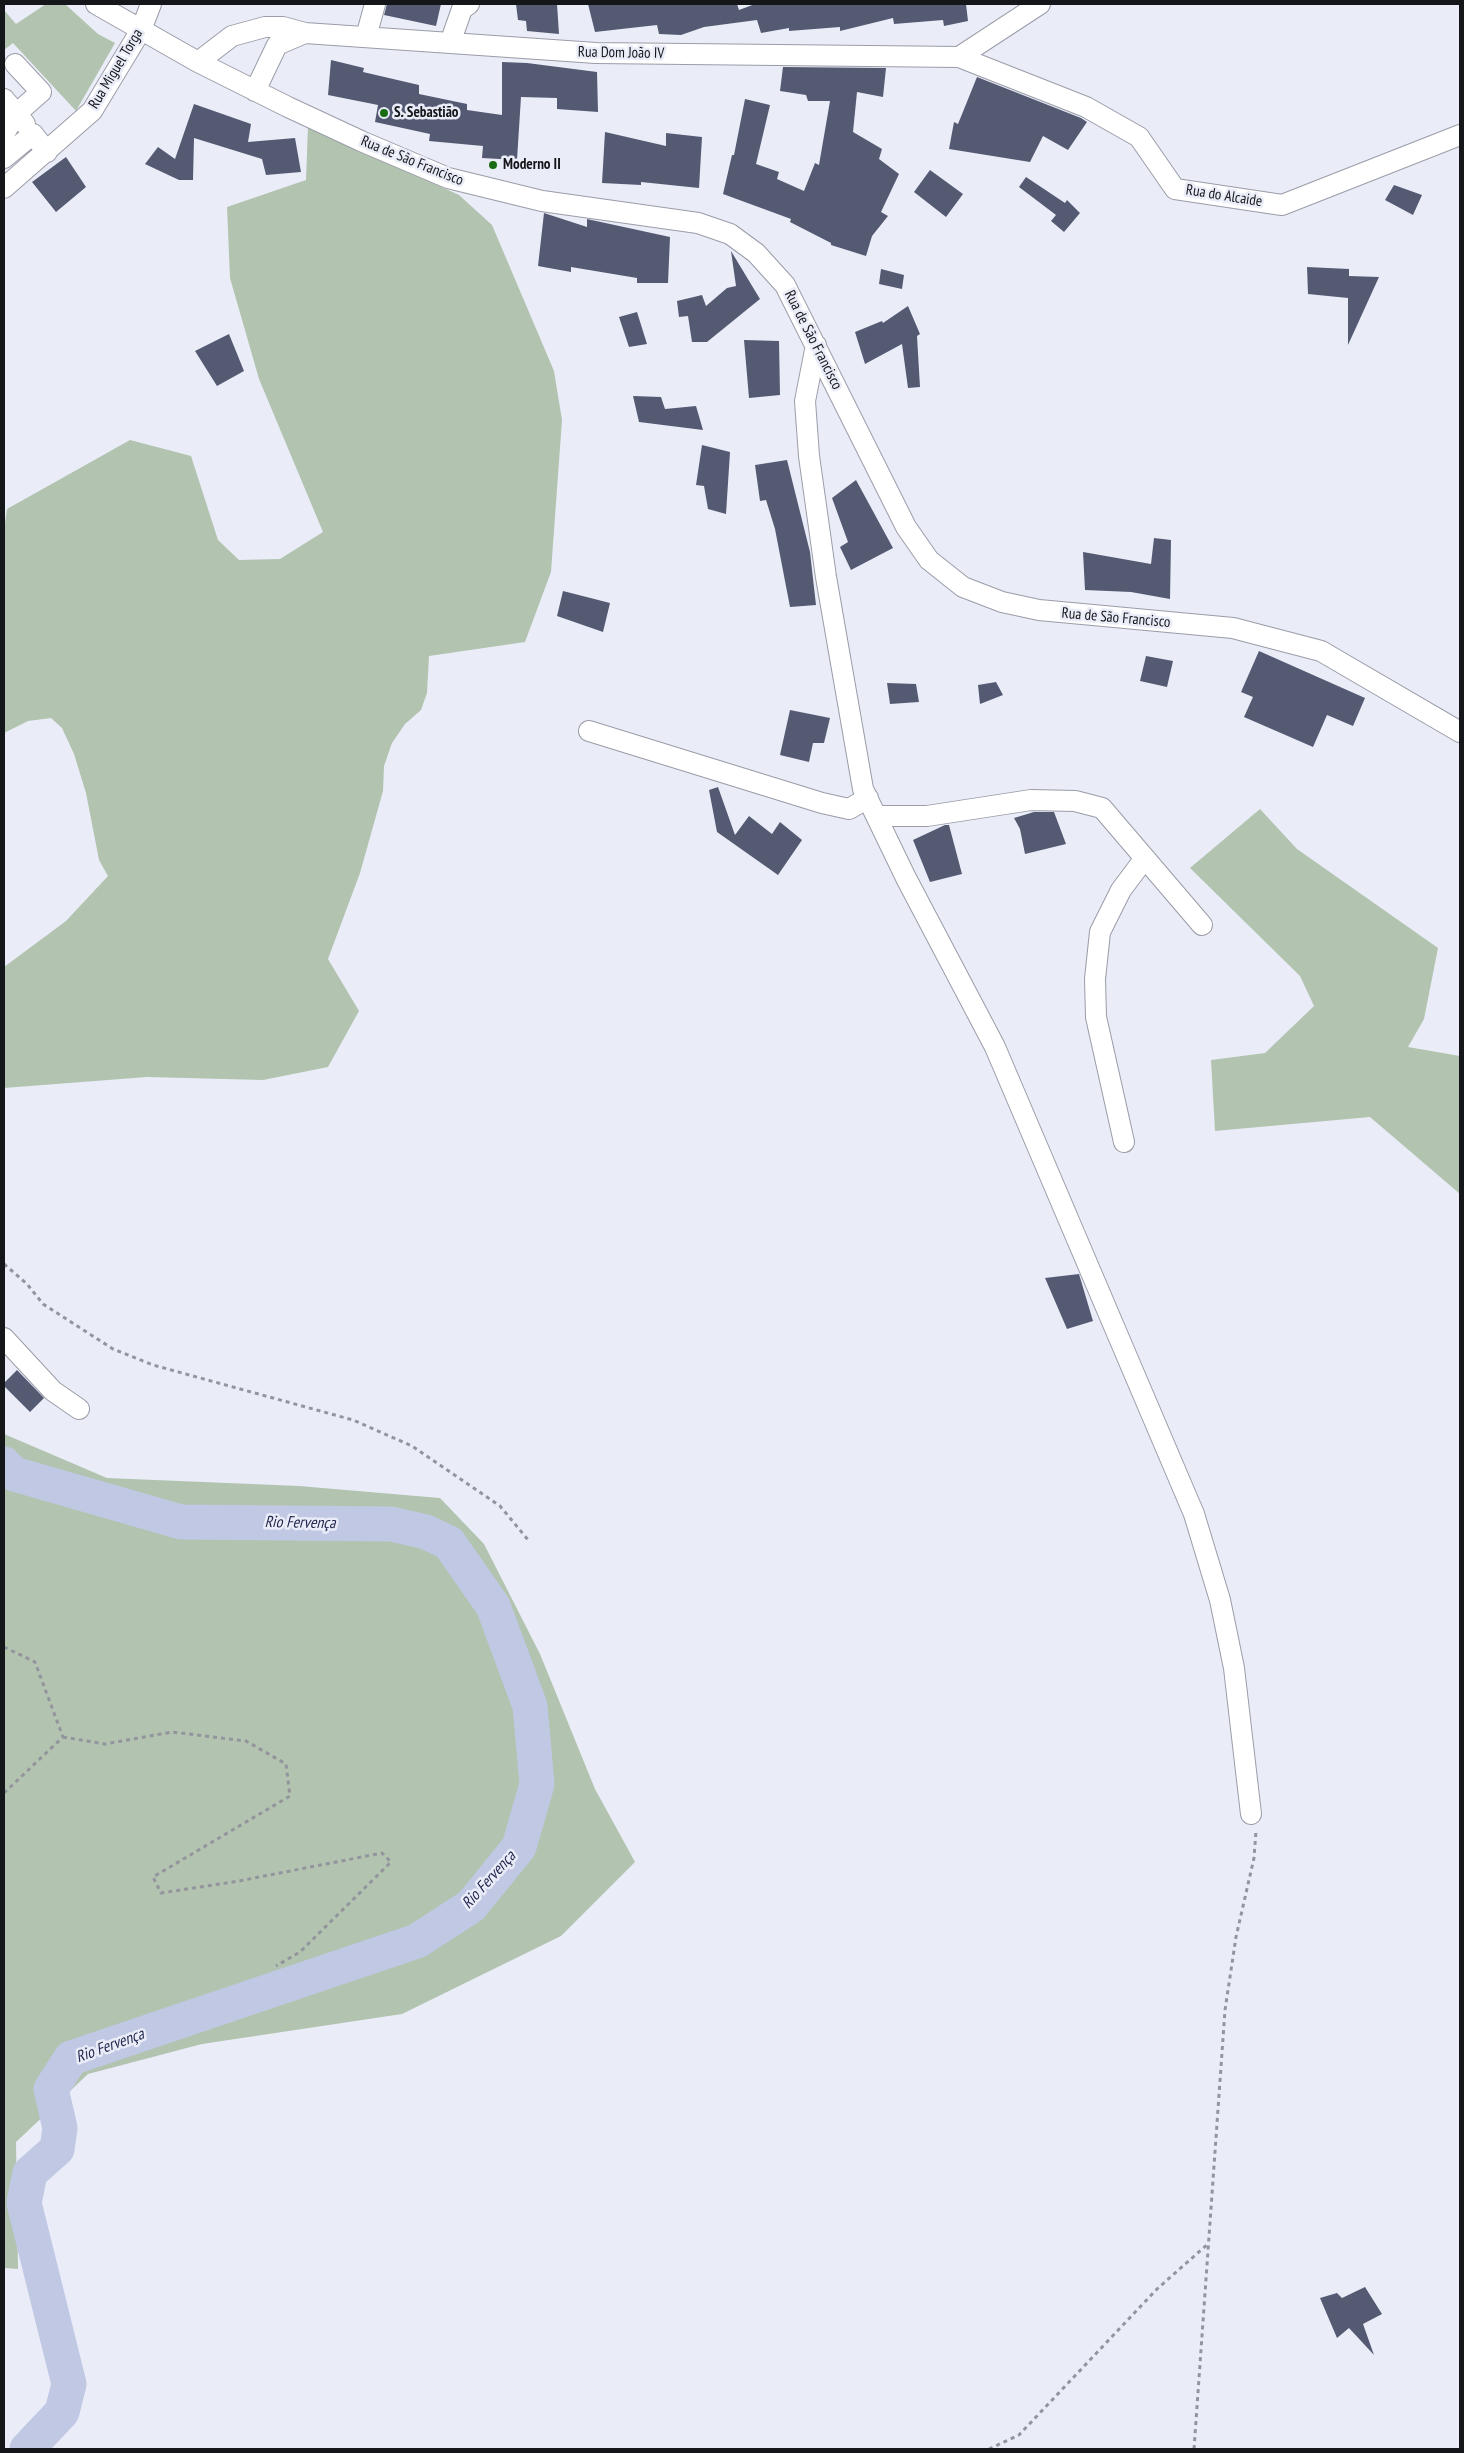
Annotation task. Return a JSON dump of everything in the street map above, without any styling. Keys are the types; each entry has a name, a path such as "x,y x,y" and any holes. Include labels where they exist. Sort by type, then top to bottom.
{"street":[{"name":"Rua de São Francisco","path":"96,4 198,62 255,91 361,141 448,178 542,200 698,223 730,234 756,253 785,285 906,527 929,560 963,587 1002,602 1040,610 1233,628 1321,651 1460,732"},
{"name":"Rua Miguel Torga","path":"4,188 92,111 141,30 151,4"},
{"path":"366,37 375,4"},
{"path":"450,44 462,9 469,4"},
{"path":"959,56 1040,4"},
{"name":"Rua Dom João IV","path":"198,62 232,36 252,29 283,27 305,33 596,54 959,56"},
{"path":"252,29 264,49 267,66"},
{"path":"255,91 277,45 305,33"},
{"name":"Rua do Alcaide","path":"959,56 1086,107 1138,137 1175,189 1282,205 1460,135"},
{"path":"10,106 41,92 15,64"},
{"path":"10,106 47,152"},
{"path":"4,134 10,106"},
{"path":"4,158 33,134"},
{"path":"816,345 805,401 809,456 826,577 863,789 906,878 995,1047 1194,1514 1220,1600 1232,1658 1252,1814"},
{"path":"589,731 822,803 849,809 868,798"},
{"path":"877,816 927,816 1031,800 1075,801 1102,808 1202,925"},
{"path":"1124,1142 1096,1017 1095,979 1100,932 1121,890 1145,858"},
{"path":"4,1338 53,1391 78,1408"}],"path":[{"path":"4,1264 27,1284 43,1304 113,1349 153,1364 353,1420 412,1446 500,1506 529,1541"},
{"path":"4,1646 35,1662 64,1736"},
{"path":"64,1736 106,1744 172,1732 246,1741 286,1764 290,1796 153,1877 161,1892 239,1881 382,1854 391,1862 300,1952 276,1966"},
{"path":"4,1793 64,1736"},
{"path":"1194,2449 1225,2010 1236,1937 1254,1858 1257,1829 1252,1814"},
{"path":"989,2449 1019,2435 1157,2289 1210,2243"}],"green space":[{"path":"46,4 65,4 98,34 115,43 76,111 13,43 4,50 4,10 16,24"},
{"path":"308,126 459,195 492,225 554,371 562,420 551,572 525,642 429,656 427,693 421,710 405,724 392,743 384,766 383,791 360,873 328,959 359,1011 328,1067 263,1080 147,1077 4,1088 4,967 66,921 108,876 99,860 86,793 74,754 62,728 51,718 28,721 4,733 4,530 7,509 130,440 191,456 218,540 239,560 280,559 323,532 259,379 230,278 227,207 306,180"},
{"path":"1260,809 1297,849 1438,948 1424,1019 1408,1047 1460,1056 1460,1194 1370,1117 1215,1131 1211,1060 1265,1053 1314,1006 1300,976 1190,868"},
{"path":"4,1434 107,1478 299,1486 440,1498 484,1544 540,1654 595,1789 635,1862 561,1936 402,2014 202,2044 88,2074 16,2142 18,2269 4,2268"}],"building":[{"path":"387,4 441,4 436,26 384,15"},
{"path":"516,4 557,4 559,34 527,31 526,21 518,20"},
{"path":"588,4 737,4 739,10 755,4 966,4 968,21 944,26 943,20 894,24 893,18 840,31 840,27 789,31 789,28 761,33 757,20 704,27 681,35 659,34 657,25 595,32"},
{"path":"331,60 364,68 363,72 419,85 419,94 467,104 467,110 502,115 502,62 527,63 597,72 598,112 557,109 557,98 521,97 517,160 482,158 483,146 429,141 430,134 375,122 378,105 328,95"},
{"path":"783,67 886,68 883,97 857,92 853,132 882,149 879,159 899,174 881,212 888,216 872,236 866,256 831,245 831,243 790,222 791,219 723,194 732,155 734,155 745,99 770,105 756,164 779,172 777,179 804,191 815,163 819,165 830,101 808,101 806,95 780,91"},
{"path":"977,77 1087,122 1068,150 1043,136 1030,162 949,149 954,122 958,124"},
{"path":"194,104 251,124 248,142 295,138 301,172 266,175 262,159 194,138 193,180 179,180 145,164 158,147 175,159"},
{"path":"605,132 666,146 666,133 702,137 699,188 641,182 641,185 602,183"},
{"path":"66,157 86,187 56,212 32,182"},
{"path":"930,170 963,194 946,217 914,192"},
{"path":"1026,177 1065,203 1067,200 1080,213 1064,232 1051,221 1056,215 1019,187"},
{"path":"1394,185 1422,195 1413,215 1385,200"},
{"path":"544,213 587,227 587,219 670,237 668,283 637,283 637,278 571,267 571,272 538,266"},
{"path":"731,251 760,299 707,342 692,342 688,316 679,317 677,301 702,295 706,306 727,288 736,286"},
{"path":"1307,267 1349,269 1349,276 1379,277 1348,345 1348,298 1308,294"},
{"path":"881,269 904,275 902,289 879,284"},
{"path":"908,306 920,334 917,336 920,387 908,388 902,344 865,364 855,332 882,321 883,323"},
{"path":"637,312 647,344 629,347 619,317"},
{"path":"229,334 244,371 217,386 195,351"},
{"path":"744,340 779,341 780,395 749,398"},
{"path":"633,396 661,397 665,409 696,406 703,430 639,422"},
{"path":"702,445 730,452 726,514 708,509 704,486 696,485"},
{"path":"787,460 810,552 816,605 790,607 775,529 766,500 760,501 755,465"},
{"path":"856,480 893,548 851,570 840,547 848,542 832,498"},
{"path":"1154,538 1171,540 1170,599 1131,592 1085,590 1083,552 1151,564"},
{"path":"563,591 610,603 603,632 557,616"},
{"path":"1259,651 1365,698 1353,726 1327,715 1313,747 1244,717 1253,697 1241,692"},
{"path":"1146,656 1173,661 1167,687 1140,681"},
{"path":"996,682 1003,695 980,704 978,685"},
{"path":"887,683 916,684 919,702 890,704"},
{"path":"790,710 830,718 824,743 813,743 809,762 780,755"},
{"path":"718,787 735,835 749,816 772,834 780,822 802,840 778,875 717,832 709,790"},
{"path":"1034,812 1054,812 1066,844 1025,854 1020,829 1014,818"},
{"path":"945,825 949,825 962,874 930,882 913,840"},
{"path":"1079,1274 1093,1321 1067,1329 1045,1278"},
{"path":"17,1370 44,1398 30,1412 4,1386 4,1383"},
{"path":"1365,2287 1382,2314 1363,2324 1374,2355 1349,2328 1337,2338 1320,2298 1337,2293 1342,2298"}],"waterway":[{"name":"Rio Fervença","path":"4,1464 14,1474 181,1522 391,1524 426,1532 449,1543 493,1606 530,1706 537,1784 519,1847 471,1906 417,1941 71,2058 51,2089 60,2128 57,2149 30,2173 24,2203 69,2384 62,2412 27,2449"}],"place":[{"name":"S. Sebastião","path":"384,113"},
{"name":"Moderno II","path":"493,165"}]}
